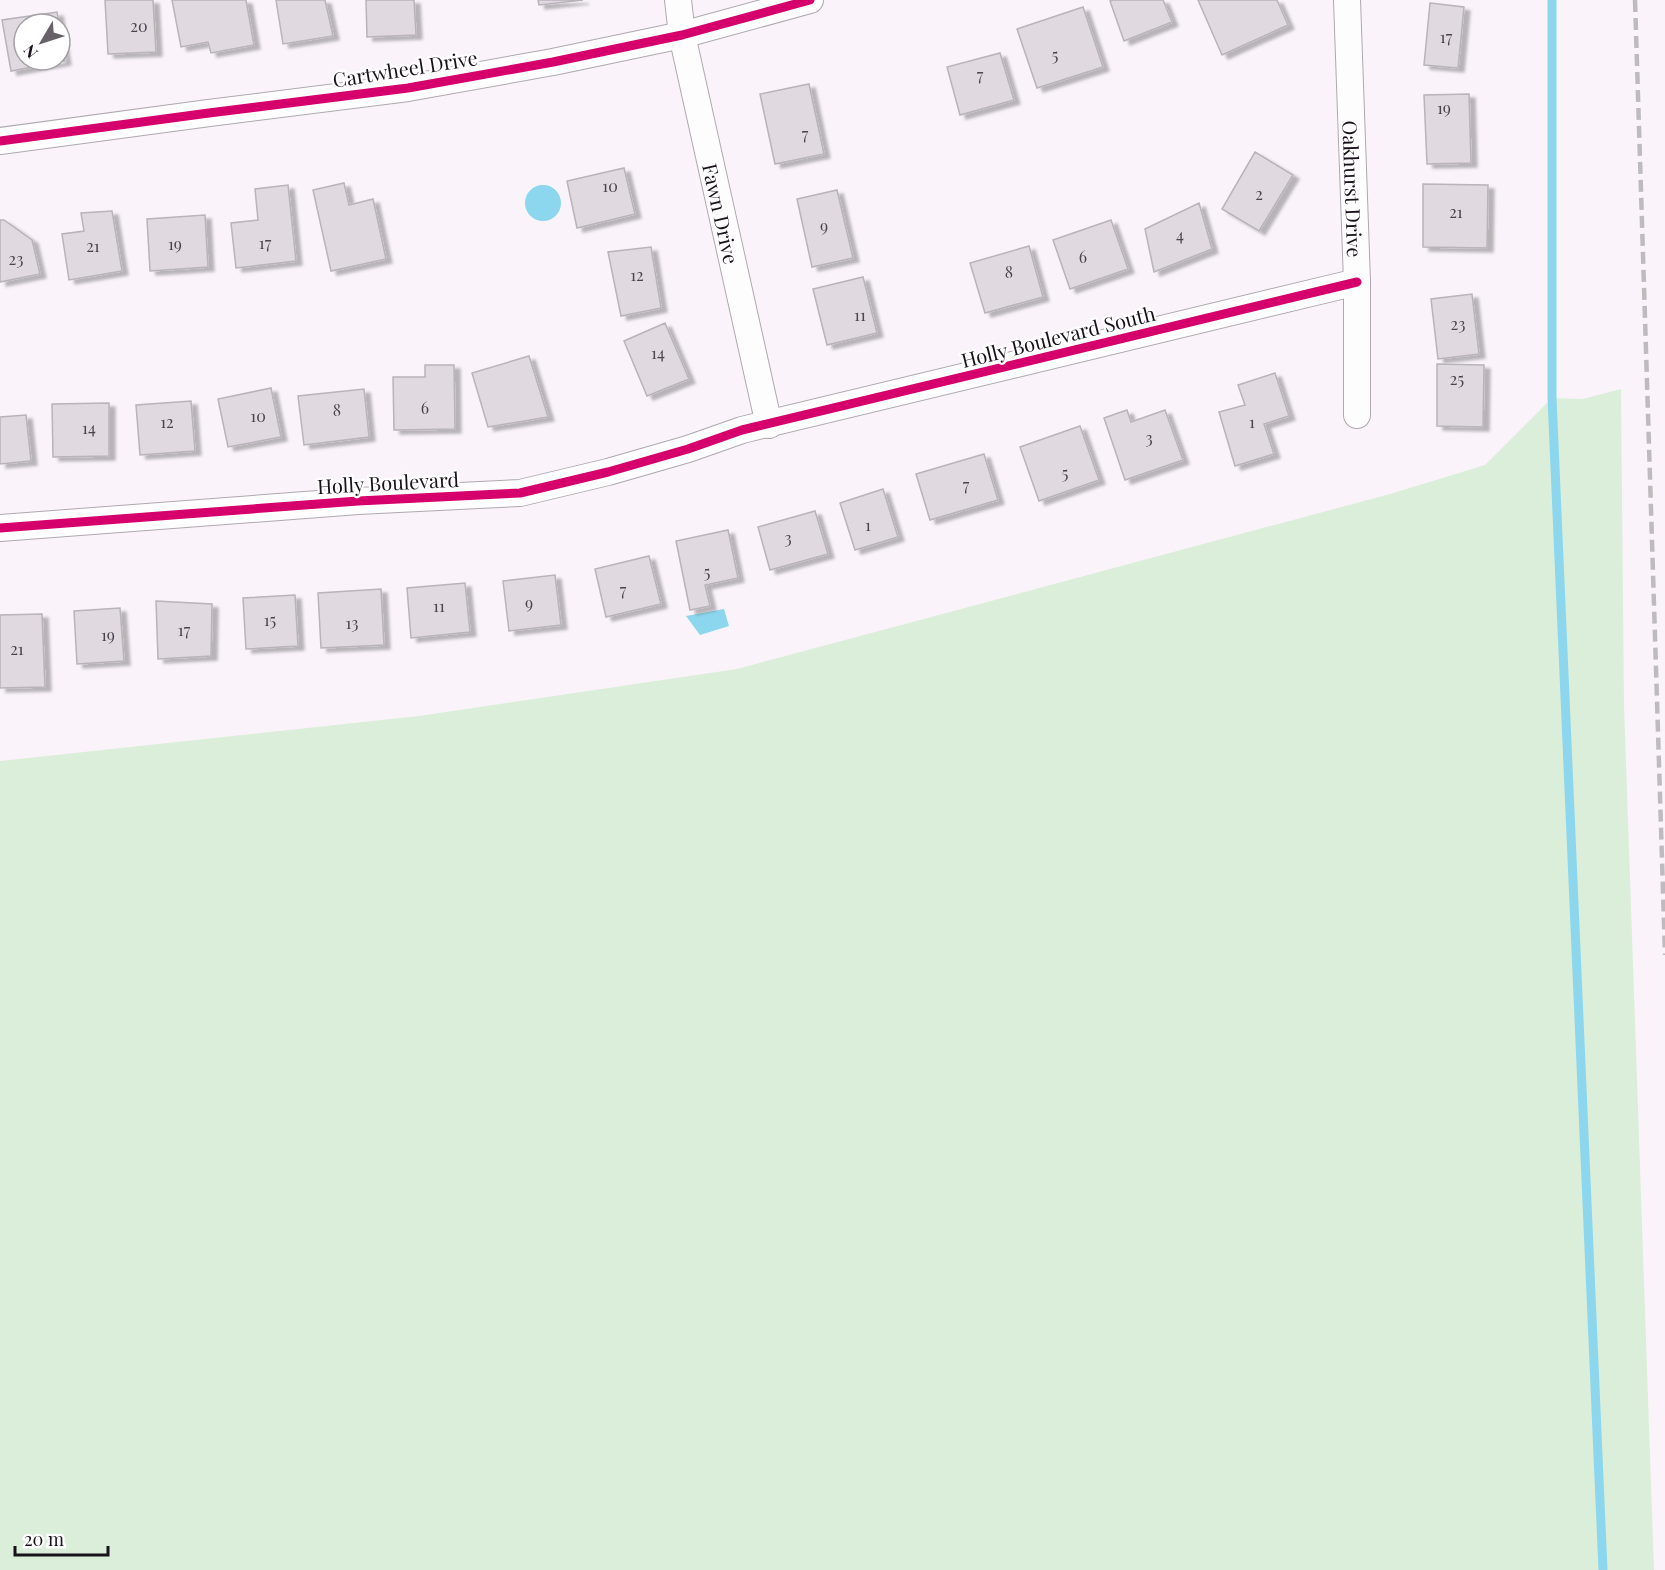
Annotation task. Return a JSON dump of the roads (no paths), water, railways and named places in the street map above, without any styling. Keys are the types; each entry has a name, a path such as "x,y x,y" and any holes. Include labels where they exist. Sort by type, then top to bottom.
{"street":[{"name":"Fawn Drive","path":"678,0 682,35 769,425"},
{"name":"Cartwheel Drive","path":"0,141 408,88 553,62 682,35 810,0"},
{"name":"Oakhurst Drive","path":"1347,0 1357,282 1357,414"},
{"name":"Holly Boulevard South","path":"769,425 1357,282"},
{"name":"Holly Boulevard","path":"0,528 358,501 520,493 609,472 688,450 742,430 769,425"}],"water":[{"path":"543,185 556,190 561,203 556,216 543,221 530,216 525,203 530,190"},
{"path":"724,609 729,626 700,635 686,616"}],"waterway":[{"path":"1552,0 1552,398 1603,1570"}],"railway":[{"path":"1635,0 1665,955"}]}
